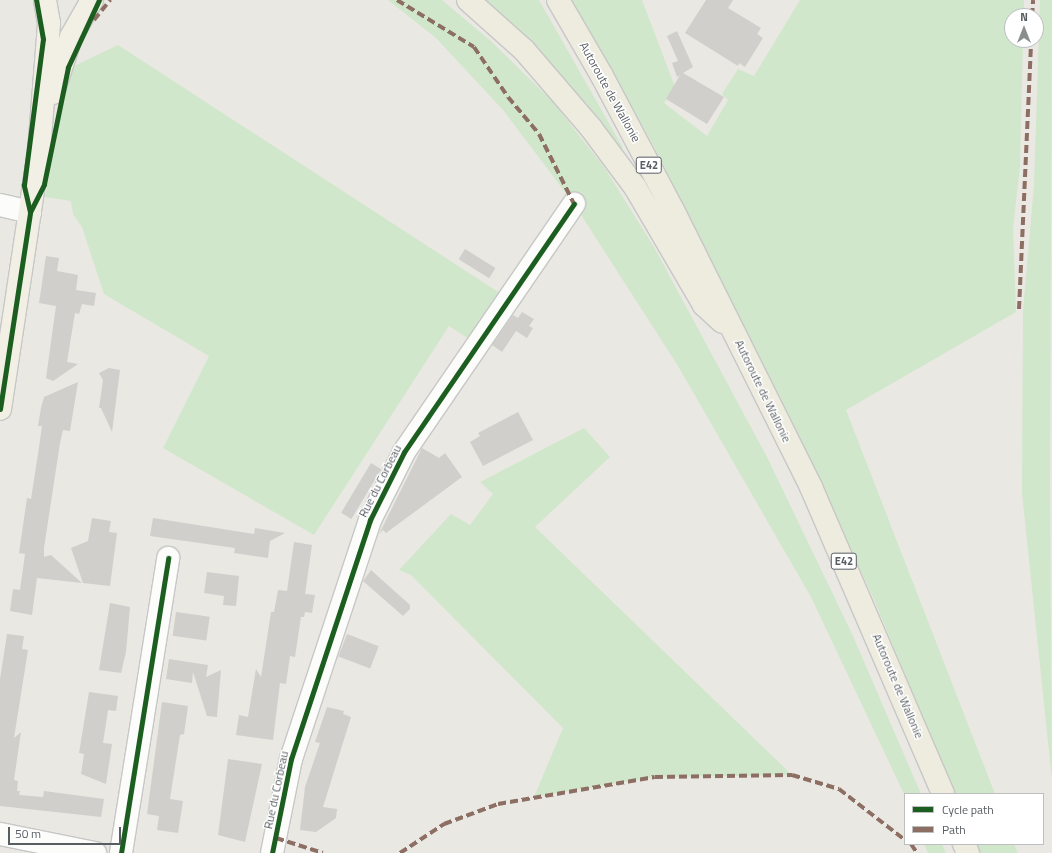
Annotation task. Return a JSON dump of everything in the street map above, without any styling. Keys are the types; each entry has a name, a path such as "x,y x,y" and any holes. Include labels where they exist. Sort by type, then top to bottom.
{"highway":[{"path":"468,0 524,50 592,128 634,187 704,305 735,333"},
{"name":"Autoroute de Wallonie","path":"558,0 605,82 735,333 811,487 943,793"}],"main road":[{"path":"0,409 39,151 49,23 45,0"},
{"path":"39,151 54,90 71,37 92,0"}],"street":[{"name":"Rue du Corbeau","path":"272,853 291,759 370,520 404,452 574,204"},
{"path":"0,205 30,212"},
{"path":"121,853 168,558"},
{"path":"0,834 95,853"}],"green space":[{"path":"388,0 442,0 492,42 552,101 604,167 654,247 767,457 853,636 921,793 904,794 811,597 678,366 574,204 503,110 436,38"},
{"path":"481,0 539,0 623,148 621,149 558,73"},
{"path":"572,0 642,0 675,87 664,103 707,136 728,100 722,94 738,69 754,76 800,0 1024,0 1024,8 1004,8 1004,48 1023,48 1020,166 1013,229 1016,312 846,410 995,793 954,793 875,602 804,446 652,143"},
{"path":"1040,0 1052,0 1050,481 1052,780 1022,493 1023,311 1034,185 1038,48 1044,48 1044,8 1040,8"},
{"path":"118,45 509,299 478,345 449,326 314,535 163,448 209,356 104,294 82,227 73,214 71,201 45,197 70,68"},
{"path":"584,428 610,457 535,527 792,775 655,777 534,797 563,728 411,575 399,570 451,514 470,525 493,494 480,482"},
{"path":"924,845 942,845 946,853 928,853"},
{"path":"975,845 1014,845 1018,853 978,853"}],"building":[{"path":"706,0 733,0 728,8 761,28 757,34 763,38 745,67 739,63 738,66 685,33"},
{"path":"677,31 693,67 683,73 724,97 707,124 666,99 680,75 677,77 672,63 678,61 667,36"},
{"path":"465,249 496,268 489,278 459,259"},
{"path":"46,256 59,258 57,271 78,275 76,290 96,293 94,306 82,304 79,314 75,313 67,362 78,364 53,381 46,378 56,306 39,303"},
{"path":"522,312 534,319 529,326 533,328 527,338 516,331 502,352 492,345 513,315 518,318"},
{"path":"109,368 120,370 112,432 101,408 99,408 103,380 99,373"},
{"path":"78,382 70,431 63,430 60,443 44,548 44,557 51,555 82,583 37,578 32,615 10,611 13,589 20,590 25,554 19,553 27,498 31,499 42,426 38,426 44,397"},
{"path":"518,412 533,440 483,466 470,442 480,436 478,433"},
{"path":"422,448 439,458 445,453 462,477 386,533 383,530 379,534"},
{"path":"371,463 381,469 351,519 341,513"},
{"path":"92,518 111,521 109,532 117,533 110,586 83,583 71,548 88,541"},
{"path":"153,518 254,534 255,528 285,533 270,541 268,558 234,553 235,548 150,536"},
{"path":"294,542 312,545 305,594 315,595 312,613 305,612 304,617 301,617 295,657 290,656 286,684 280,683 273,740 236,735 239,715 248,717 256,669 261,677 271,612 274,612 278,590 287,591"},
{"path":"371,570 410,605 410,609 403,616 363,581"},
{"path":"207,572 239,576 236,606 223,605 224,596 204,593"},
{"path":"110,603 130,607 126,652 121,673 99,670"},
{"path":"176,612 210,617 206,640 173,636"},
{"path":"7,634 24,636 22,649 28,650 14,738 21,732 14,780 18,781 17,791 20,791 19,795 43,797 44,791 104,799 101,817 0,806 0,679"},
{"path":"347,634 379,646 370,669 338,656"},
{"path":"169,659 208,665 206,677 221,670 217,717 207,716 193,672 192,683 166,679"},
{"path":"89,692 118,696 116,711 108,710 103,743 112,744 106,784 81,774 84,754 79,753"},
{"path":"162,702 188,706 184,734 180,735 170,799 183,801 178,833 157,830 159,816 147,814"},
{"path":"327,707 344,711 343,714 351,717 323,807 337,809 336,818 316,832 300,830 305,787 320,743 315,742"},
{"path":"228,759 262,764 245,842 218,835"}],"marked path":[{"path":"94,20 110,0"},
{"path":"397,0 474,47 508,97 539,134 574,204"},
{"path":"1032,8 1033,0"},
{"path":"1019,309 1031,48"},
{"path":"400,853 444,824 498,804 655,777 792,775 839,789 904,839"},
{"path":"276,838 323,853"},
{"path":"912,845 917,853"}],"cycle path":[{"path":"30,212 24,185 43,39 36,0"},
{"path":"0,409 30,212 44,184 68,67 99,0"},
{"path":"272,853 291,759 370,520 404,452 574,204"},
{"path":"121,853 168,558"}]}
